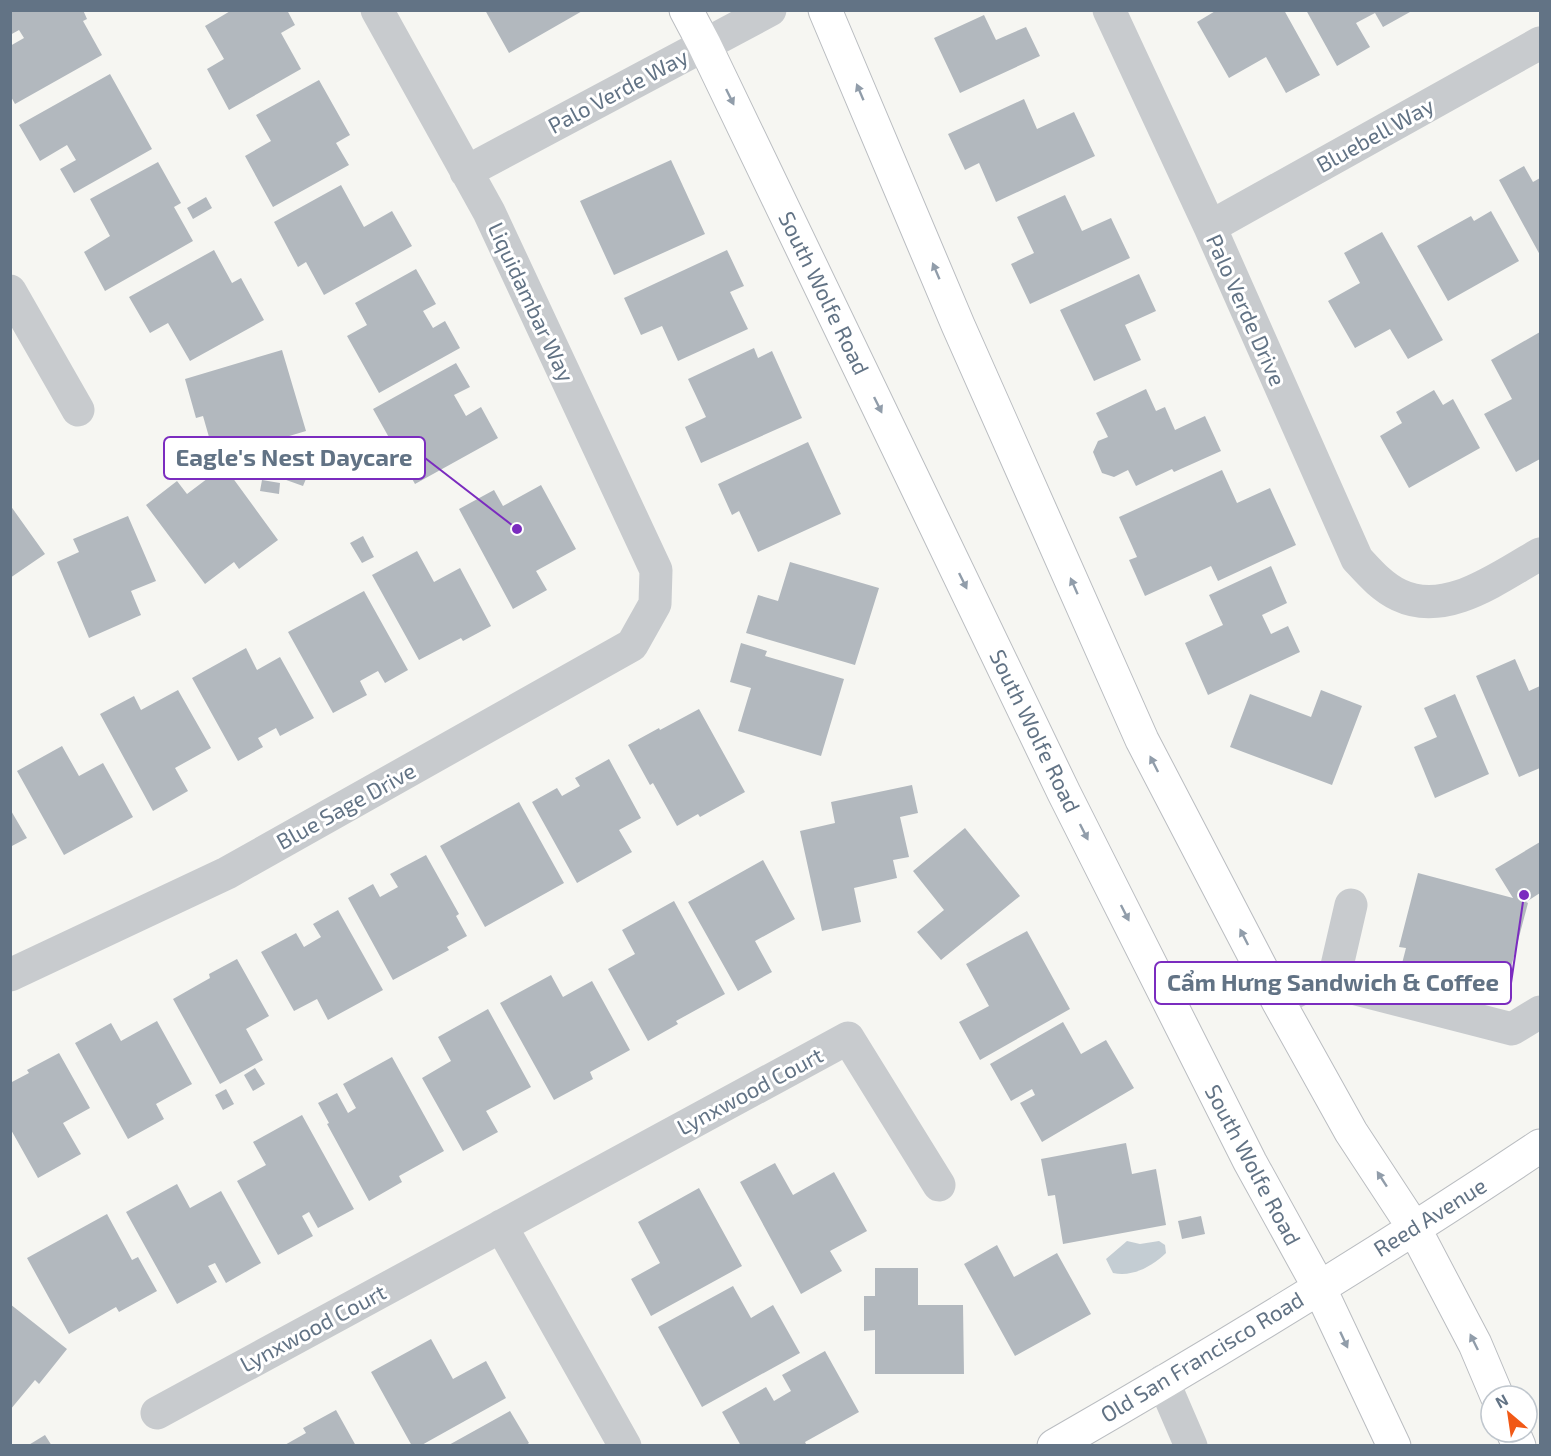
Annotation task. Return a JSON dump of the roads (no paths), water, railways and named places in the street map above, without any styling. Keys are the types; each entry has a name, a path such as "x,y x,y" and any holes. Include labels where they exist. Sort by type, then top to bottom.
{"main road":[{"name":"South Wolfe Road","path":"686,10 1069,803 1250,1162 1319,1287 1394,1446"},
{"path":"825,10 958,325 1142,740 1278,1001 1351,1132 1414,1228 1475,1344 1492,1384"},
{"name":"Reed Avenue","path":"1319,1287 1540,1146"},
{"name":"Old San Francisco Road","path":"1054,1446 1319,1287"}],"street":[{"name":"Liquidambar Way","path":"377,10 494,222 656,570 655,604"},
{"name":"Palo Verde Way","path":"466,172 770,10"},
{"name":"Palo Verde Drive","path":"1109,10 1210,227 1357,559 1378,582 1400,596 1420,600 1440,600 1461,596 1540,554"},
{"name":"Bluebell Way","path":"1210,227 1540,43"},
{"path":"10,291 78,410"},
{"name":"Blue Sage Drive","path":"10,975 227,873 632,645 655,604"},
{"path":"1333,983 1351,905"},
{"path":"1278,1001 1316,981 1333,983 1512,1029 1540,1012"},
{"name":"Lynxwood Court","path":"157,1413 848,1038 939,1185"},
{"path":"501,1226 625,1446"},
{"path":"1163,1381 1191,1446"}],"place":[{"name":"Eagle's Nest Daycare","path":"517,529"},
{"name":"Cẩm Hưng Sandwich & Coffee","path":"1524,895"}]}
